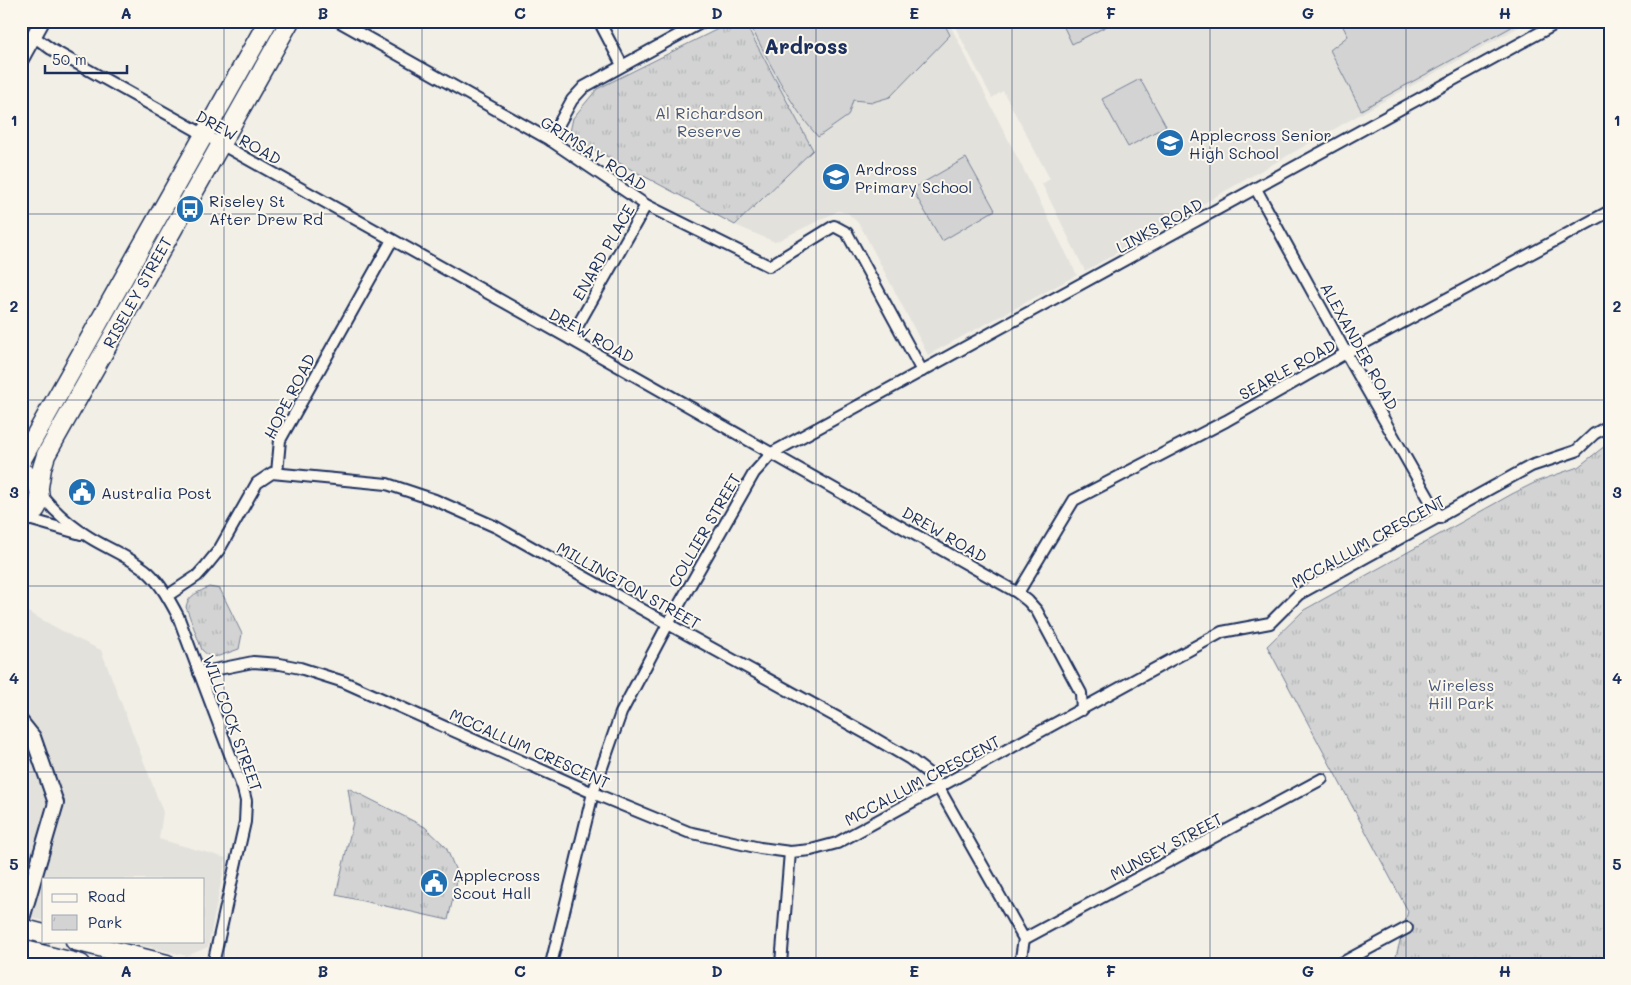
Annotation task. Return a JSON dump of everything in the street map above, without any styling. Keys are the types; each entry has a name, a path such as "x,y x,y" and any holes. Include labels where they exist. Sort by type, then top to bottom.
{"highway":[{"name":"RISELEY STREET","path":"21,461 268,21"},
{"name":"RISELEY STREET","path":"23,518 37,508 42,468 46,455 290,21"},
{"path":"21,472 34,479 39,490"},
{"path":"21,928 42,933"},
{"path":"79,942 167,964"},
{"path":"21,950 81,964"}],"street":[{"path":"21,59 42,21"},
{"name":"GRIMSAY ROAD","path":"338,21 550,140 646,205 768,266 834,226 847,233 922,371"},
{"path":"599,21 622,65"},
{"path":"550,140 572,100 584,87 704,21"},
{"name":"LINKS ROAD","path":"772,453 1561,21"},
{"name":"DREW ROAD","path":"33,36 204,135 570,339 1018,593 1037,611 1081,693 1082,710"},
{"name":"ALEXANDER ROAD","path":"1256,189 1346,353 1440,518"},
{"name":"ENARD PLACE","path":"570,339 646,205"},
{"name":"SEARLE ROAD","path":"1018,593 1074,500 1226,421 1346,353 1610,212"},
{"name":"HOPE ROAD","path":"277,473 280,440 392,240"},
{"name":"MCCALLUM CRESCENT","path":"199,673 253,662 300,668 344,682 593,793 688,832 760,848 790,852 811,850 837,843 1222,632 1270,623 1299,594 1440,518 1531,466 1576,451 1594,434 1610,425"},
{"name":"COLLIER STREET","path":"551,964 593,793 621,713 668,624 754,473 772,453"},
{"path":"167,596 196,576 206,566 219,550 257,483 268,475 277,473"},
{"name":"MILLINGTON STREET","path":"277,473 387,484 435,500 496,527 910,759 932,776 1024,939"},
{"name":"WILLCOCK STREET","path":"39,490 52,507 87,536 135,562 148,573 167,596 178,616 246,801 245,822 212,964"},
{"name":"WILLCOCK STREET","path":"23,518 87,536"},
{"path":"21,722 33,738 56,803 21,922"},
{"name":"MUNSEY STREET","path":"1024,939 1322,779"},
{"path":"781,964 790,852"},
{"path":"1340,964 1407,928"},
{"path":"1020,964 1024,939"}],"shaded area":[{"name":"Ardross Primary School","path":"735,21 948,21 1077,275 928,355 860,225 848,213 838,211 775,242 735,225 582,143 570,132 573,118 601,88"},
{"name":"Applecross Senior High School","path":"952,21 1530,21 1373,107 1085,271 1042,184 1050,179 1003,91 992,98"},
{"path":"21,608 73,637 101,650 163,812 159,839 226,858 208,947 187,956 129,942 205,942 205,878 42,878 42,920 21,915"}],"green space":[{"name":"Al Richardson Reserve","path":"734,21 744,21 813,150 735,225 582,143 570,132 573,118 597,89"},
{"path":"748,21 943,21 950,35 890,97 873,102 853,100 848,116 818,137 788,96"},
{"path":"1061,21 1105,21 1107,26 1072,44"},
{"path":"1340,21 1519,21 1517,24 1361,110 1330,50 1348,36"},
{"path":"1140,79 1166,126 1128,147 1102,99"},
{"path":"966,158 995,210 942,241 912,189"},
{"name":"Wireless Hill Park","path":"1610,442 1610,964 1394,964 1408,911 1267,646 1304,610 1512,494 1538,481 1578,467"},
{"path":"209,587 220,589 242,634 239,649 210,657 202,650 186,607 192,597"},
{"path":"348,788 425,827 446,847 458,876 448,920 336,895 353,822"}],"place":[{"name":"Applecross Senior High School","path":"1170,143"},
{"name":"Ardross Primary School","path":"836,177"},
{"name":"Riseley St After Drew Rd","path":"190,209"},
{"name":"Australia Post","path":"82,492"},
{"name":"Applecross Scout Hall","path":"434,883"}],"district":[{"name":"Ardross","path":"806,45"}]}
